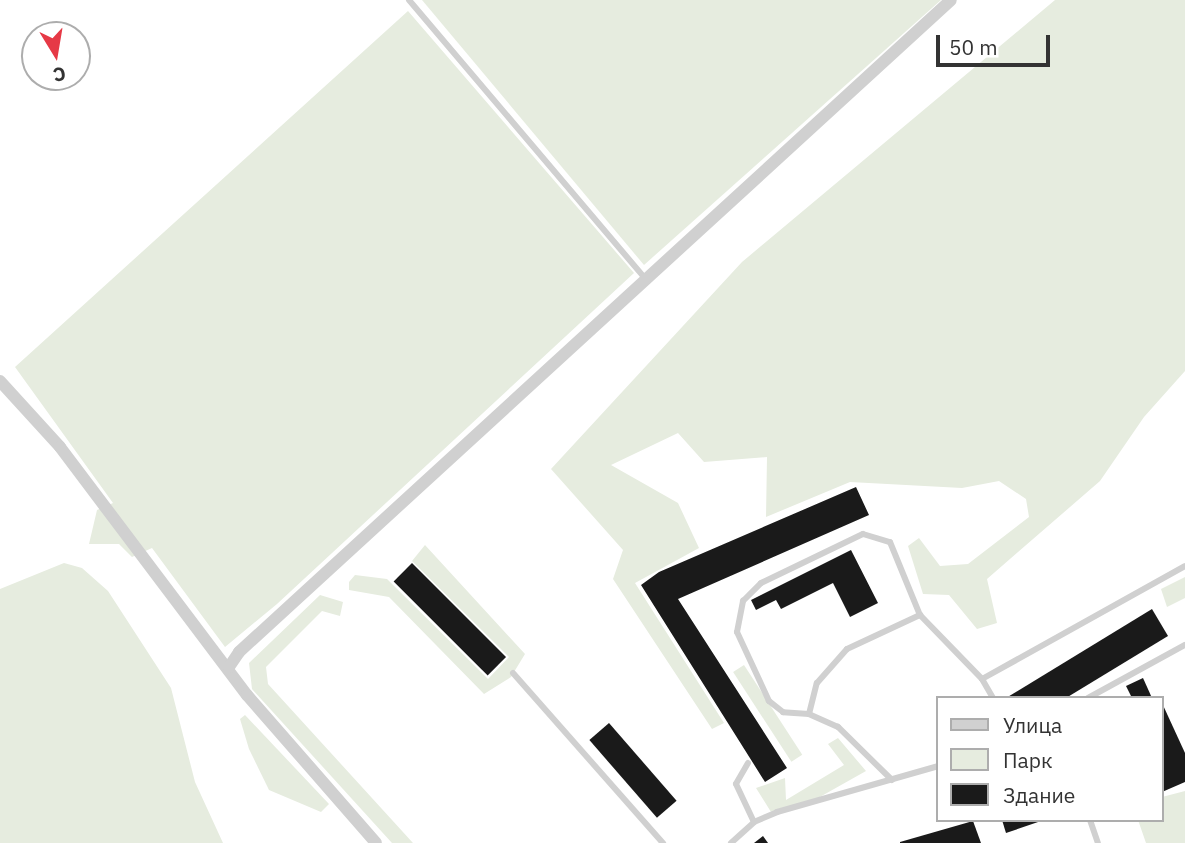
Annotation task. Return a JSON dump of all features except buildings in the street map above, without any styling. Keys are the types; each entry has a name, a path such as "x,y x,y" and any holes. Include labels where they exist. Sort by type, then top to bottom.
{"street":[{"path":"229,667 239,652 951,0"},
{"path":"0,381 60,447 229,667 247,695 376,843"}],"lane":[{"path":"409,0 645,278"},
{"path":"892,780 838,727 809,714 783,712 769,701 737,632 743,601 761,583 863,534 890,542 920,615 982,679 992,696"},
{"path":"982,679 1185,566"},
{"path":"809,714 817,683 847,649 920,615"},
{"path":"1092,696 1185,645"},
{"path":"513,673 663,843"},
{"path":"748,763 736,784 754,822"},
{"path":"731,843 754,822 936,767"},
{"path":"1091,822 1098,843"}],"green space":[{"path":"422,0 941,0 644,265"},
{"path":"1055,0 1185,0 1185,371 1144,417 1100,481 987,579 997,623 977,629 949,595 923,594 908,546 919,538 940,566 968,564 1029,517 1026,499 999,481 962,488 850,482 766,517 767,457 704,462 678,433 611,465 678,503 699,548 635,583 724,723 712,729 613,579 623,550 551,469 742,262"},
{"path":"408,11 634,273 277,604 225,647 152,548 132,557 119,544 89,544 97,510 113,503 15,367"},
{"path":"425,545 525,654 511,677 484,694 389,597 349,590 349,582 355,575 387,579 488,679 509,657 412,561"},
{"path":"64,563 82,568 108,591 171,688 195,782 223,843 0,843 0,589"},
{"path":"1185,577 1185,598 1167,607 1161,589"},
{"path":"320,595 343,602 340,616 322,611 266,667 268,684 413,843 392,843 252,689 249,663"},
{"path":"744,665 802,755 791,762 733,672"},
{"path":"245,715 329,804 321,812 269,790 249,749 240,719"},
{"path":"838,738 866,771 818,798 771,812 756,788 785,778 786,800 844,765 828,744"},
{"path":"1185,791 1185,843 1146,843 1139,822 1164,822 1164,796"}]}
